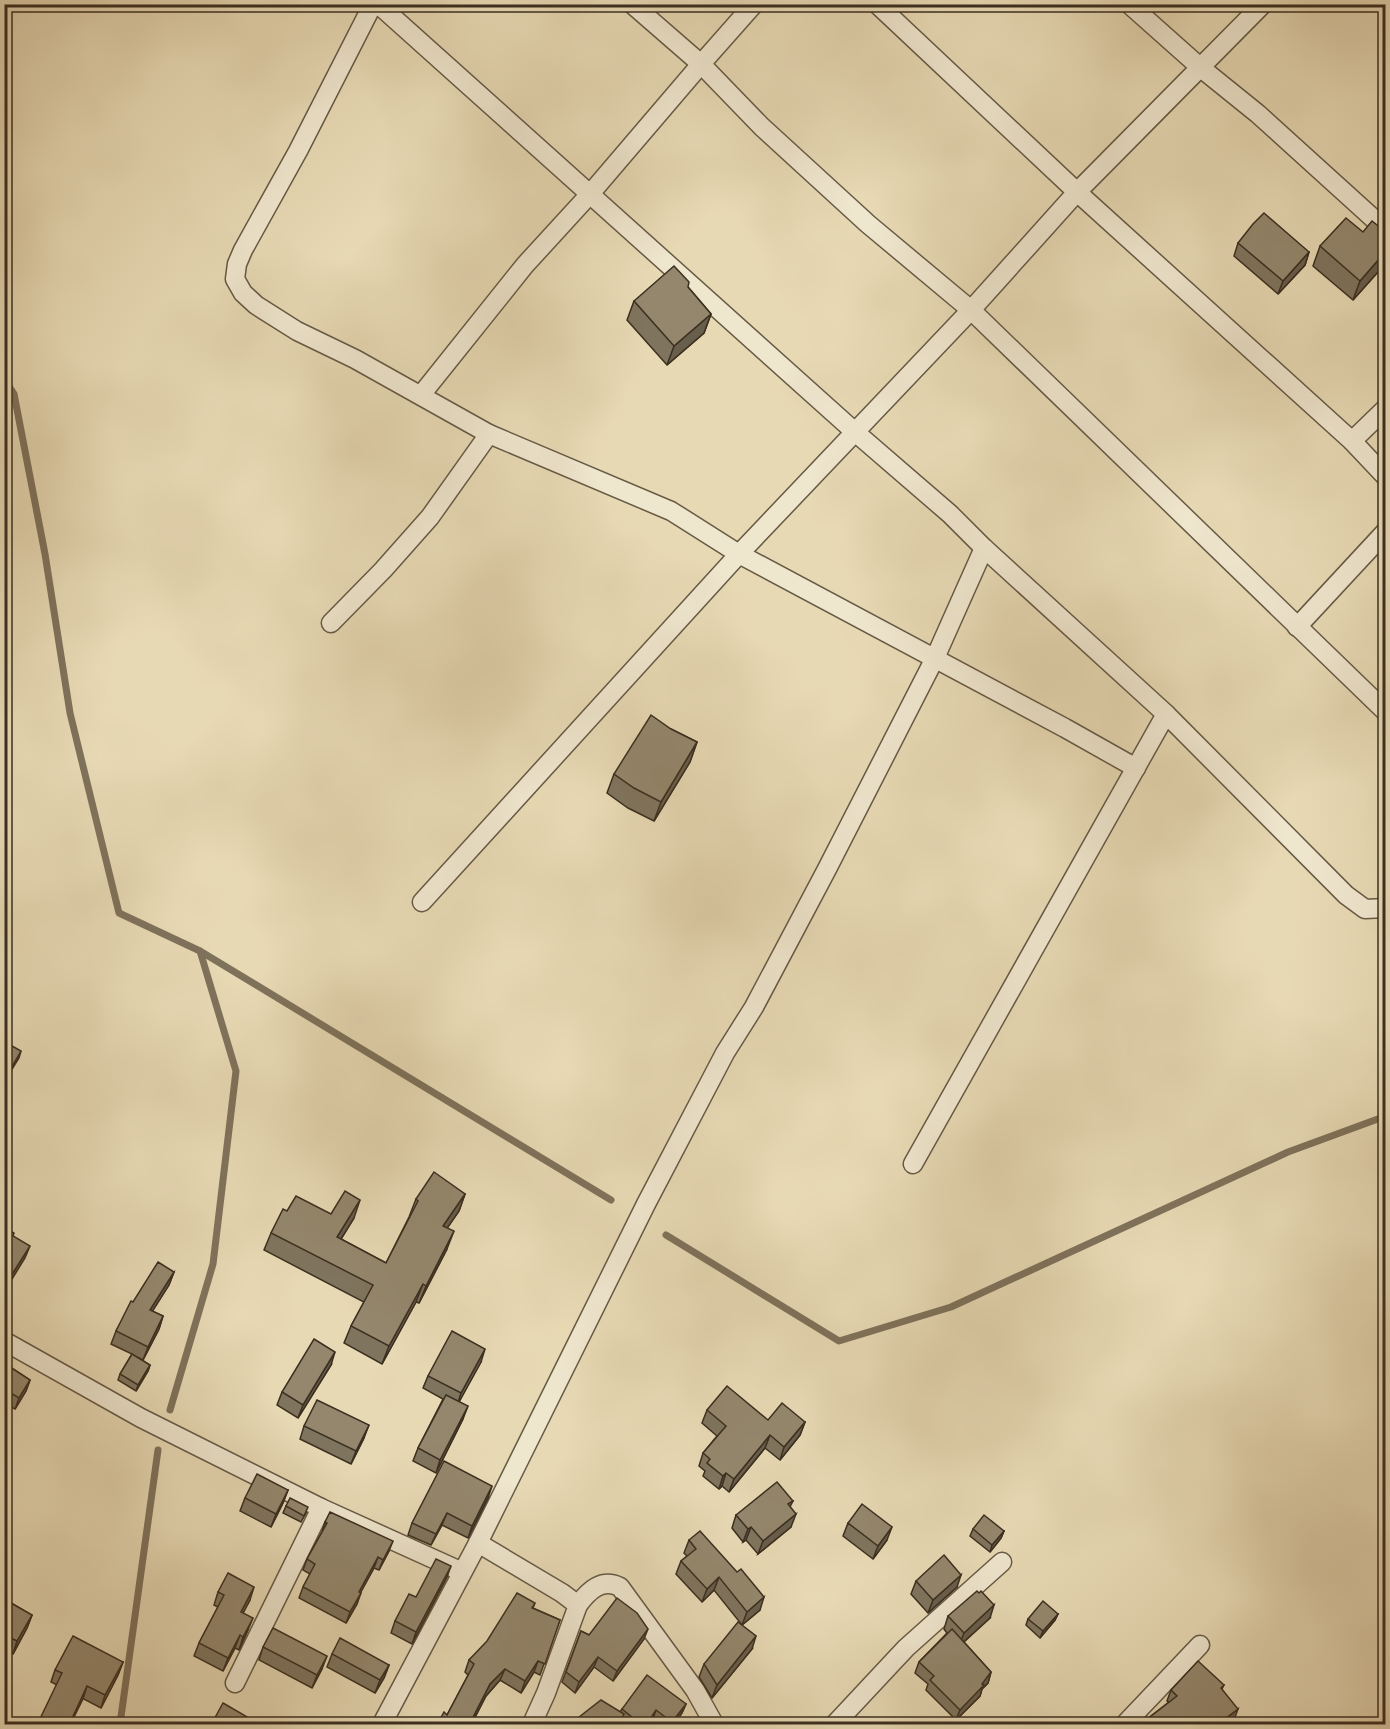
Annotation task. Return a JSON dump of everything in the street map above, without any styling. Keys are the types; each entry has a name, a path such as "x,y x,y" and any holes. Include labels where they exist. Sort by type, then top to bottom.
{"street":[{"path":"373,4 298,151 243,250 237,264 235,279 243,293 256,305 297,331 355,359 489,434 671,511 739,554 1136,768"},
{"path":"378,4 855,432 934,500 1166,714 1346,895 1365,909 1386,908"},
{"path":"632,4 701,63 762,127 868,224 971,310 1386,712"},
{"path":"421,395 525,265 590,194 754,4"},
{"path":"877,4 1077,192 1352,441 1386,477"},
{"path":"1129,4 1201,68 1258,114 1386,230"},
{"path":"422,902 739,554 971,310 1077,192 1263,4"},
{"path":"1352,441 1386,408"},
{"path":"332,623 430,517 489,434"},
{"path":"1297,627 1386,531"},
{"path":"382,1725 478,1543 646,1204 725,1053 754,1007 935,658 984,548"},
{"path":"913,1164 1166,714"},
{"path":"4,1341 141,1418 321,1508 463,1572"},
{"path":"235,1683 321,1508"},
{"path":"478,1543 578,1605"},
{"path":"835,1725 906,1648 1002,1562"},
{"path":"532,1725 578,1605 589,1590 613,1583 620,1587 695,1690 714,1725"},
{"path":"1125,1725 1200,1645"}],"building":[{"path":"1264,213 1309,252 1283,281 1238,243"},
{"path":"1346,218 1363,232 1372,221 1386,232 1386,251 1360,281 1320,246"},
{"path":"674,266 689,282 688,287 711,314 674,346 634,301"},
{"path":"651,715 671,729 697,742 661,802 614,774"},
{"path":"5,1042 21,1051 6,1077 4,1076"},
{"path":"434,1172 465,1194 443,1226 454,1231 426,1286 423,1284 389,1346 351,1326 373,1285 271,1233 283,1209 287,1211 296,1196 331,1214 345,1191 360,1200 337,1237 386,1263 418,1201 416,1199"},
{"path":"4,1227 14,1233 13,1236 30,1246 4,1287"},
{"path":"158,1262 174,1272 150,1310 163,1316 148,1347 116,1331 131,1301 133,1302"},
{"path":"452,1331 485,1349 461,1393 428,1376"},
{"path":"314,1339 335,1352 303,1405 282,1392"},
{"path":"132,1354 150,1365 138,1385 120,1374"},
{"path":"4,1363 30,1380 19,1398 4,1389"},
{"path":"727,1386 768,1420 782,1403 805,1422 784,1447 770,1435 734,1479 726,1473 723,1476 707,1463 710,1459 703,1453 726,1426 707,1410"},
{"path":"446,1395 468,1406 440,1460 418,1448"},
{"path":"317,1400 369,1425 356,1451 304,1426"},
{"path":"444,1461 492,1486 472,1526 447,1513 436,1534 412,1523"},
{"path":"257,1474 288,1490 276,1514 245,1498"},
{"path":"777,1482 793,1501 788,1504 796,1514 763,1541 736,1515"},
{"path":"290,1498 308,1507 304,1516 286,1506"},
{"path":"862,1504 892,1527 878,1546 848,1523"},
{"path":"330,1512 393,1541 383,1560 378,1557 350,1612 303,1587 315,1564 307,1559 327,1523 325,1522"},
{"path":"984,1515 1004,1531 992,1545 973,1529"},
{"path":"700,1531 737,1572 741,1569 764,1597 747,1612 719,1577 707,1589 681,1561 696,1549 689,1540"},
{"path":"944,1555 961,1575 933,1600 916,1581"},
{"path":"436,1559 451,1566 416,1632 395,1621 409,1594 416,1597"},
{"path":"228,1573 254,1587 241,1612 253,1618 243,1637 240,1635 228,1658 199,1643 224,1595 218,1592"},
{"path":"977,1591 979,1593 981,1591 994,1605 964,1633 948,1616"},
{"path":"517,1593 535,1603 532,1608 560,1620 545,1664 538,1661 525,1681 505,1669 490,1684 469,1725 437,1725 444,1712 447,1715 474,1664 469,1660 487,1641"},
{"path":"617,1598 637,1613 648,1629 617,1671 598,1657 579,1682 566,1672 581,1631 589,1635"},
{"path":"4,1599 32,1615 17,1641 9,1637 4,1645"},
{"path":"1043,1601 1058,1614 1043,1631 1028,1619"},
{"path":"738,1622 756,1636 717,1685 704,1664"},
{"path":"273,1628 327,1656 317,1675 263,1647"},
{"path":"952,1629 991,1672 982,1684 984,1685 960,1710 930,1680 934,1676 919,1662"},
{"path":"73,1636 123,1662 105,1695 87,1686 69,1725 37,1725 62,1673 55,1670"},
{"path":"340,1638 389,1665 380,1680 332,1654"},
{"path":"1198,1661 1224,1685 1221,1688 1238,1709 1221,1722 1223,1725 1150,1725 1146,1720 1177,1696 1171,1690"},
{"path":"647,1675 686,1704 672,1722 656,1710 646,1725 642,1725 622,1709"},
{"path":"601,1700 624,1714 618,1725 579,1725 574,1721"},
{"path":"223,1703 261,1725 211,1725"}],"waterway":[{"path":"4,379 14,394 45,554 70,713 119,913 200,951 611,1200"},
{"path":"170,1410 213,1264 236,1071 200,951"},
{"path":"666,1235 839,1341 951,1307 1288,1152 1386,1116"},
{"path":"120,1724 158,1450"}]}
